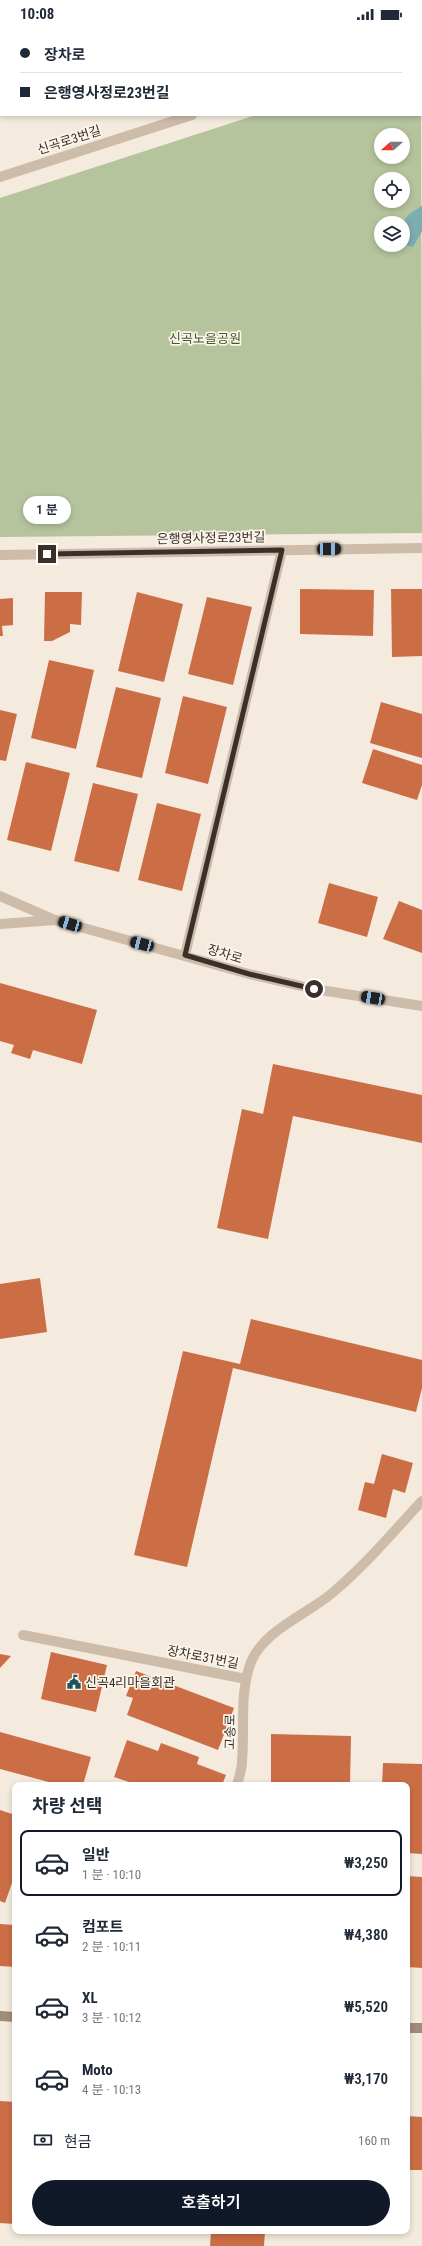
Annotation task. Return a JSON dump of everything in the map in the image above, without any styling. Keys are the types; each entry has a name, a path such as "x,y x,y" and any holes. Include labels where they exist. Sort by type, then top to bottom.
{"street":[{"name":"신곡로3번길","path":"0,177 189,116"},
{"name":"은행영사정로23번길","path":"0,555 422,548"},
{"path":"185,955 282,550"},
{"path":"0,896 56,920"},
{"name":"장차로","path":"0,924 56,920 249,974 314,989 422,1006"},
{"name":"장차로31번길","path":"23,1636 246,1679 252,1661 264,1644 291,1621 331,1595 367,1560 422,1501"},
{"name":"고송로","path":"238,1782 242,1762 243,1712 246,1679"},
{"path":"0,2016 12,2017"},
{"path":"410,2028 422,2028"}],"green space":[{"name":"신곡노을공원","path":"253,116 421,116 422,533 0,537 0,198"}],"water":[{"path":"422,206 422,231 413,247 410,246 410,216 407,216"}],"building":[{"path":"300,589 374,590 373,636 300,634"},
{"path":"391,589 422,589 422,656 392,657"},
{"path":"45,592 82,592 81,625 70,624 70,632 52,641 44,641"},
{"path":"137,592 183,604 164,682 118,671"},
{"path":"207,597 252,607 233,685 188,674"},
{"path":"13,598 13,625 2,626 3,636 0,636 0,599"},
{"path":"49,660 94,670 76,749 31,738"},
{"path":"116,687 161,698 142,778 96,767"},
{"path":"183,696 227,707 208,784 165,773"},
{"path":"381,702 422,714 422,758 370,743"},
{"path":"0,710 17,714 6,761 0,760"},
{"path":"373,749 422,765 422,785 417,800 362,783"},
{"path":"26,762 70,773 51,851 7,840"},
{"path":"93,783 138,794 119,872 74,861"},
{"path":"157,803 201,814 182,891 138,880"},
{"path":"329,883 378,897 367,937 318,923"},
{"path":"399,901 422,910 422,953 383,939"},
{"path":"0,983 97,1010 82,1064 33,1050 30,1059 11,1053 14,1045 0,1041"},
{"path":"273,1064 422,1095 422,1143 293,1116 268,1239 217,1228 242,1109 263,1114"},
{"path":"40,1278 47,1332 0,1339 0,1284"},
{"path":"251,1319 422,1360 422,1388 416,1412 233,1368 187,1567 134,1555 183,1351 240,1364"},
{"path":"382,1454 413,1463 405,1493 393,1489 386,1518 358,1510 365,1482 374,1484"},
{"name":"신곡4리마을회관","path":"51,1652 107,1665 96,1712 41,1699"},
{"path":"0,1654 11,1656 0,1668"},
{"path":"136,1671 234,1708 218,1750 127,1715 133,1698 126,1696"},
{"path":"0,1732 91,1757 84,1782 49,1782 0,1769"},
{"path":"271,1734 351,1736 350,1782 271,1782"},
{"path":"127,1740 158,1751 161,1743 199,1757 197,1764 226,1775 223,1782 129,1782 114,1777"},
{"path":"383,1763 422,1764 422,1854 410,1853 410,1782 382,1782"},
{"path":"0,1810 12,1814 12,1883 5,1903 0,1901"},
{"path":"410,1876 422,1877 422,1968 410,1967"},
{"path":"0,1924 12,1925 12,1967 0,1966"},
{"path":"0,2101 12,2102 12,2224 0,2223"},
{"path":"410,2116 422,2117 422,2170 410,2170"},
{"path":"211,2234 265,2234 264,2246 210,2246"}],"place":[{"name":"신곡4리마을회관","path":"74,1682"}],"route":[{"path":"47,554 282,550 185,955 249,974 314,989"}]}
